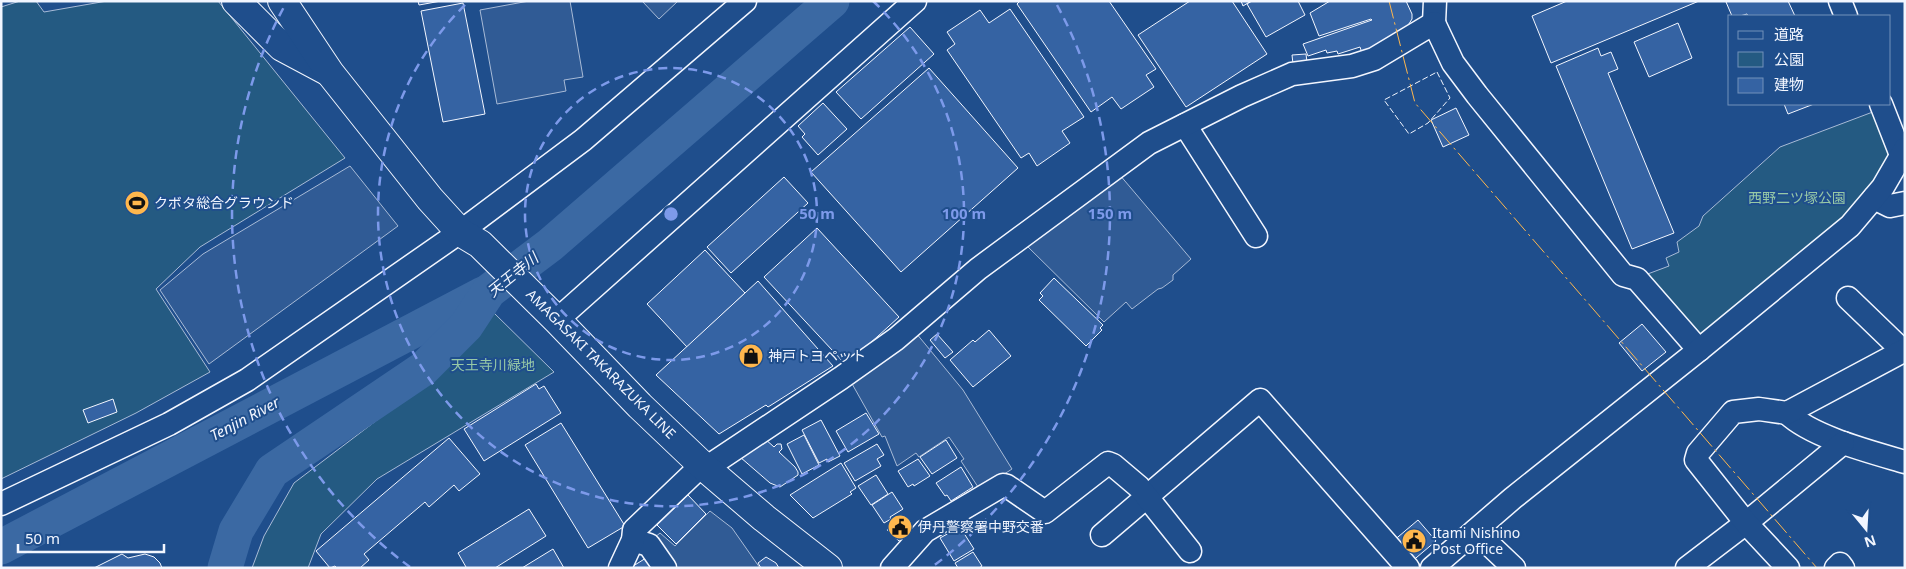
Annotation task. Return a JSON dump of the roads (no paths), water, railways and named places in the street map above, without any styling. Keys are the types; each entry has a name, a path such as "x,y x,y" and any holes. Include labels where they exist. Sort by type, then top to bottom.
{"main road":[{"path":"236,1 282,47 330,73"},
{"name":"AMAGASAKI TAKARAZUKA LINE","path":"282,1 330,73 430,199 552,315 640,406 704,467 764,518 828,568"}],"street":[{"path":"1,504 169,424 247,380 470,238 745,1"},
{"path":"552,315 915,1"},
{"path":"1840,1 1846,15"},
{"path":"620,568 633,540 634,530 704,467 811,399 896,339 978,269 1148,143 1242,96 1292,74 1352,66 1374,59 1434,12 1453,63 1477,95 1623,275 1637,279 1699,350"},
{"path":"1432,568 1513,498 1699,350 1850,226 1874,198 1903,152 1881,105"},
{"path":"1185,125 1247,226"},
{"path":"1874,198 1890,206 1905,202"},
{"path":"1788,568 1746,522 1696,460 1698,453 1734,412 1759,409 1787,413 1903,350 1848,298"},
{"path":"1102,535 1260,400 1408,568"},
{"path":"1787,413 1796,422 1843,443 1905,462"},
{"path":"1687,568 1843,443"},
{"path":"892,568 925,531 1003,485 1045,512 1108,463 1139,487 1190,551"},
{"path":"1475,531 1514,568"},
{"path":"633,540 649,545 665,568"},
{"path":"1836,568 1840,564 1843,568"}],"waterway":[{"name":"天王寺川","path":"225,568 236,531 272,471 423,369 466,326 489,291 550,245 832,1"},
{"name":"Tenjin River","path":"1,547 483,294"}],"place":[{"name":"クボタ総合グラウンド","path":"137,203"},
{"name":"神戸トヨペット","path":"751,356"},
{"name":"伊丹警察署中野交番","path":"900,527"},
{"name":"Itami Nishino Post Office","path":"1414,541"}],"park label":[{"name":"西野二ツ塚公園","path":"1797,198"},
{"name":"天王寺川緑地","path":"493,365"}]}
